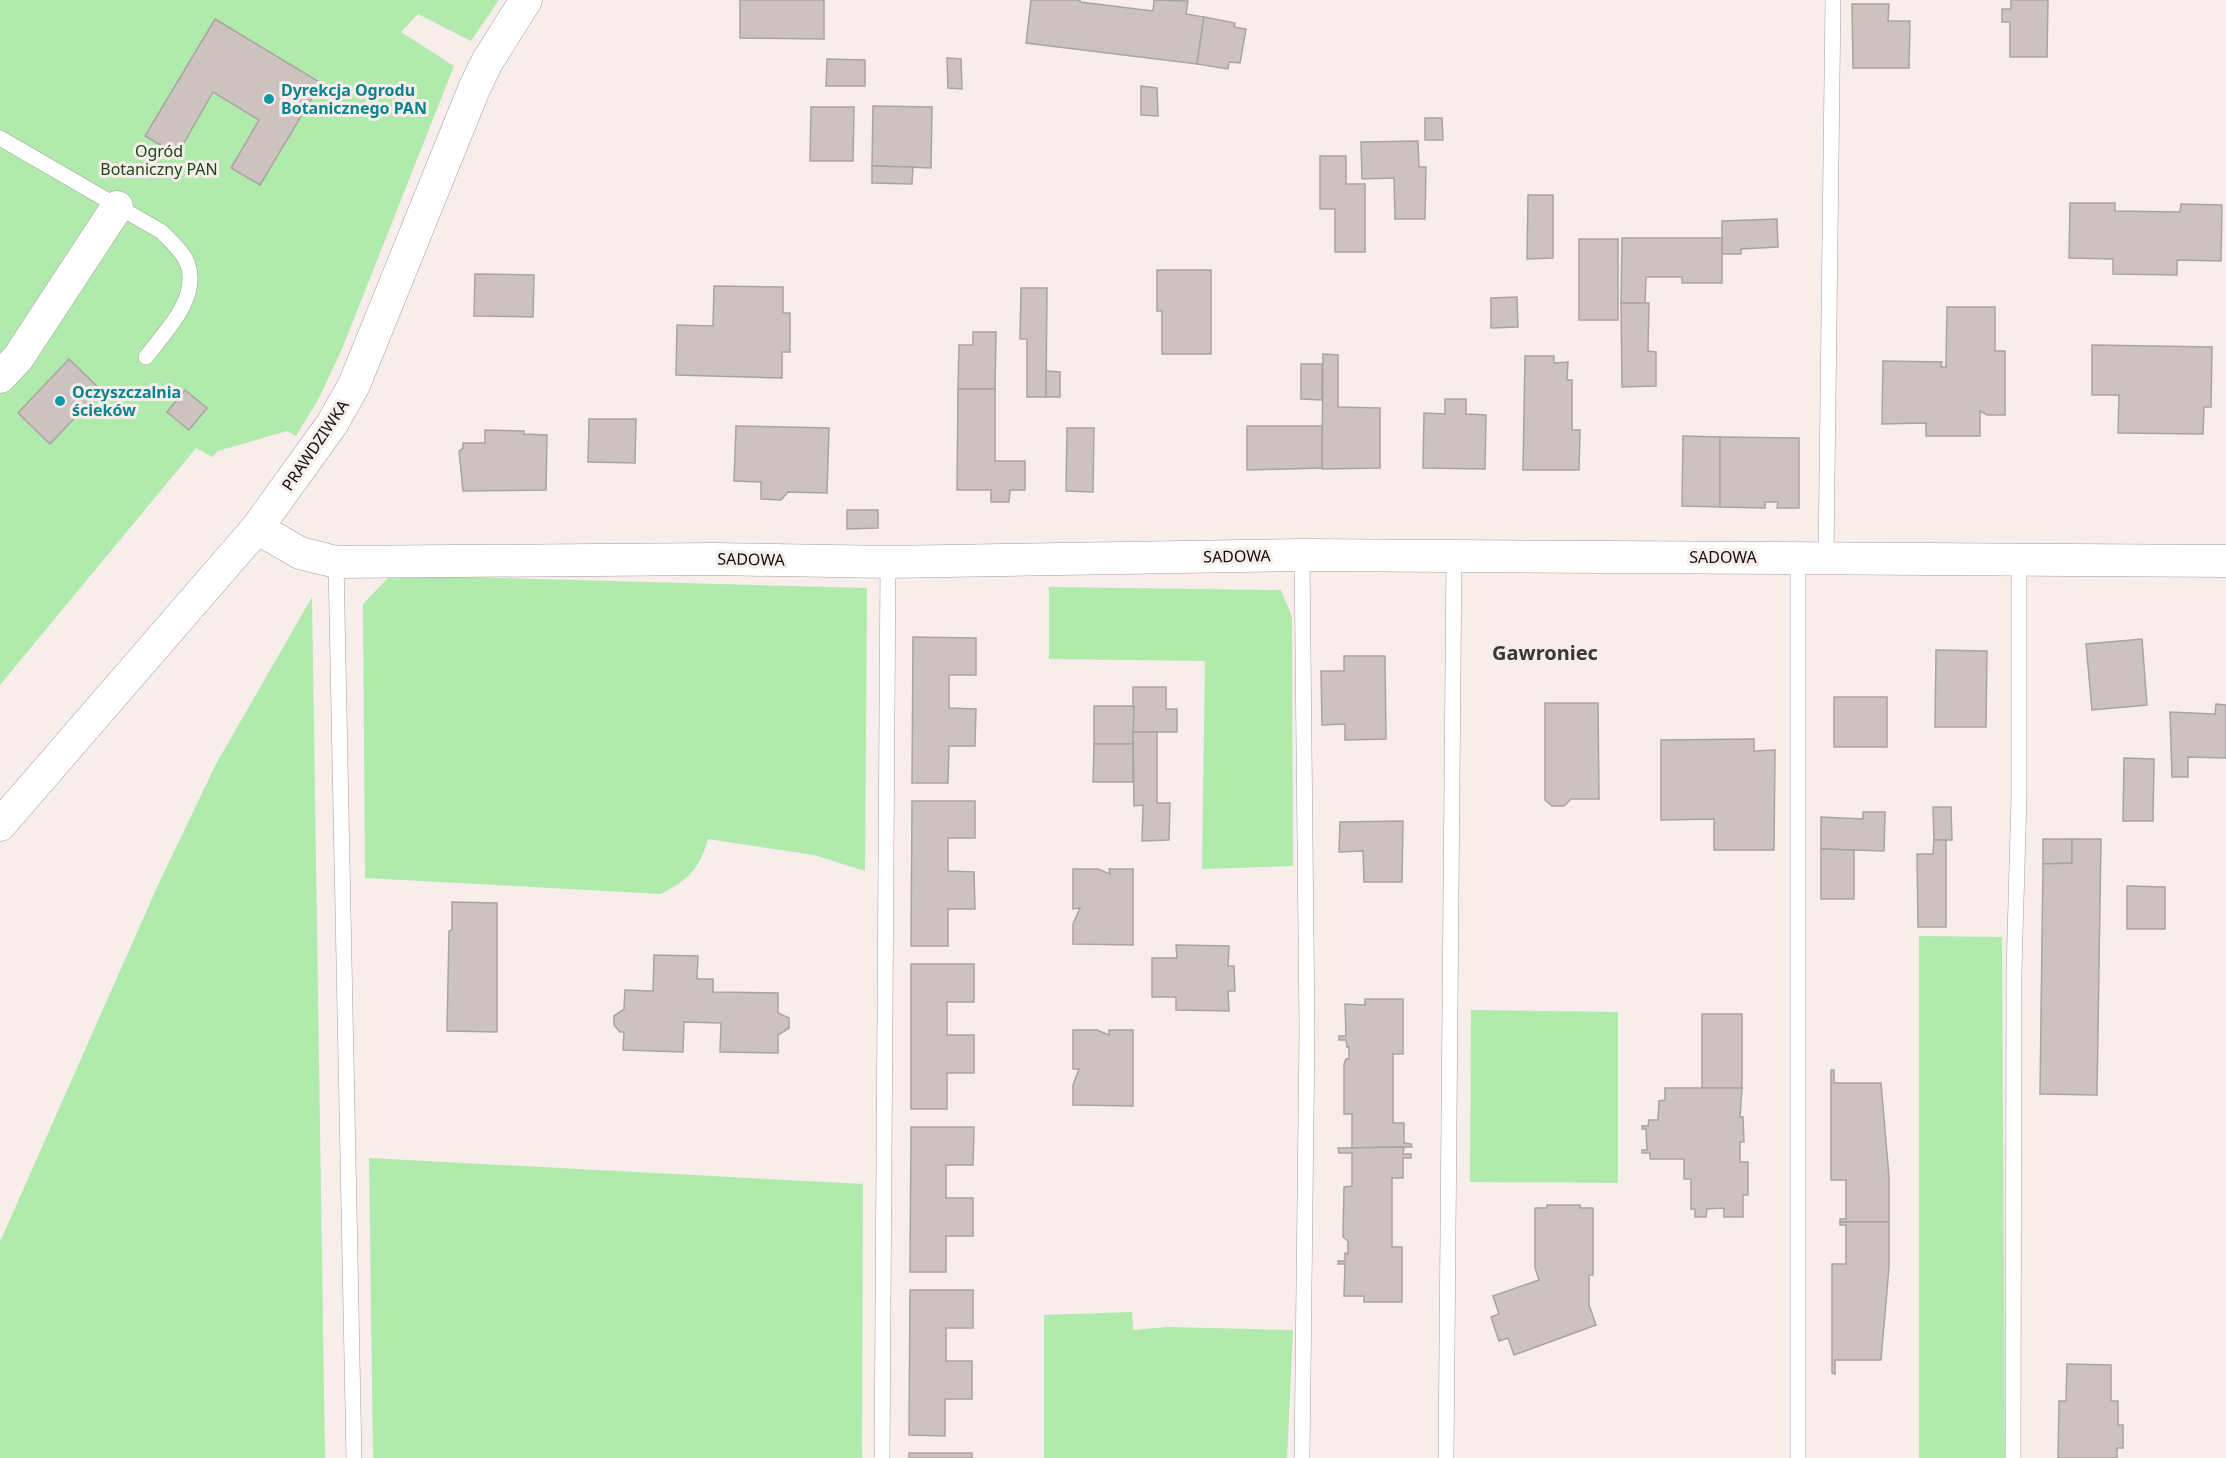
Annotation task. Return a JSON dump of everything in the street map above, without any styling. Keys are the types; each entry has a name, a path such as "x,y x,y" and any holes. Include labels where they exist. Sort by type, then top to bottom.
{"street":[{"name":"PRAWDZIWKA","path":"0,825 257,528 332,424 354,385 474,89 487,62 526,0"},
{"path":"0,377 18,358 117,207"},
{"name":"SADOWA","path":"257,528 300,553 336,562 713,559 888,562 1302,555 2226,561"}],"lane":[{"path":"1798,1458 1812,557 1833,0"},
{"path":"0,138 162,232 183,254 188,265 189,290 179,312 146,357"},
{"path":"1302,555 1306,1030 1302,1458"},
{"path":"1446,1458 1454,556"},
{"path":"2013,1458 2014,970 2019,796 2019,558"},
{"path":"336,562 354,1458"},
{"path":"882,1458 888,562"}],"green space":[{"name":"Ogród Botaniczny PAN","path":"0,0 499,0 471,41 418,14 401,32 454,66 342,349 319,398 296,436 287,431 218,451 212,457 196,448 0,685"},
{"path":"391,575 867,588 865,871 814,855 708,839 701,859 692,873 661,894 365,878 363,604"},
{"path":"1049,587 1281,590 1292,617 1293,866 1202,869 1205,661 1049,659"},
{"path":"312,597 325,1458 0,1458 0,1242 158,885 216,764"},
{"path":"1919,936 2002,937 2005,1458 1919,1458"},
{"path":"1471,1010 1618,1012 1618,1183 1470,1182"},
{"path":"369,1158 863,1184 862,1458 373,1458"},
{"path":"1132,1312 1133,1330 1167,1327 1293,1330 1287,1458 1044,1458 1044,1315"}],"building":[{"path":"740,0 824,0 824,39 740,38"},
{"path":"1031,0 1080,0 1080,2 1153,11 1154,0 1188,1 1186,14 1204,17 1197,64 1026,43"},
{"path":"2011,0 2048,0 2047,57 2010,57 2010,22 2002,22 2002,9 2011,9"},
{"path":"1852,4 1889,4 1888,21 1910,21 1909,68 1853,68"},
{"path":"1204,17 1235,23 1234,27 1246,29 1240,63 1229,62 1228,69 1197,64"},
{"name":"Dyrekcja Ogrodu Botanicznego PAN","path":"215,19 321,83 260,185 231,168 259,120 213,92 177,155 145,136"},
{"path":"947,58 961,59 962,89 948,88"},
{"path":"827,59 865,60 865,86 826,86"},
{"path":"1141,86 1157,88 1158,116 1141,115"},
{"path":"873,106 932,107 931,168 872,166"},
{"path":"811,107 854,107 853,161 810,161"},
{"path":"1425,118 1442,118 1443,140 1425,140"},
{"path":"1418,141 1419,167 1426,167 1425,219 1395,219 1394,178 1362,179 1361,142"},
{"path":"1320,156 1346,156 1346,184 1365,184 1365,252 1335,252 1335,209 1320,209"},
{"path":"872,166 913,167 912,184 872,183"},
{"path":"1528,195 1553,195 1553,258 1527,259"},
{"path":"2070,203 2115,203 2115,211 2180,212 2181,204 2222,205 2221,261 2177,260 2177,275 2113,274 2113,259 2069,258"},
{"path":"1777,219 1778,247 1741,249 1741,254 1722,254 1722,221"},
{"path":"1622,238 1722,238 1722,283 1682,283 1682,277 1646,277 1645,303 1621,303"},
{"path":"1579,239 1618,239 1618,320 1579,320"},
{"path":"1157,270 1211,270 1211,354 1162,354 1162,311 1157,311"},
{"path":"475,274 534,275 533,317 474,316"},
{"path":"714,286 783,287 783,313 790,313 790,352 782,352 782,378 676,375 677,325 713,326"},
{"path":"1021,288 1047,288 1046,397 1027,397 1027,339 1020,339"},
{"path":"1517,297 1518,327 1491,328 1491,298"},
{"path":"1621,303 1649,303 1648,351 1656,352 1656,386 1622,387"},
{"path":"1947,307 1995,307 1995,351 2005,351 2005,415 1987,415 1980,411 1980,436 1926,436 1926,423 1882,424 1883,361 1942,362 1941,367 1946,367"},
{"path":"973,332 996,332 995,389 958,389 959,345 973,345"},
{"path":"2092,345 2212,347 2211,407 2204,407 2203,434 2118,433 2119,395 2092,395"},
{"path":"1323,354 1338,355 1338,407 1380,408 1380,468 1322,469"},
{"path":"1525,356 1554,356 1554,363 1568,362 1567,380 1572,380 1572,430 1580,430 1579,470 1523,470"},
{"name":"Oczyszczalnia ścieków","path":"69,359 101,390 50,444 18,413"},
{"path":"1301,364 1322,364 1322,400 1301,399"},
{"path":"1046,371 1060,372 1060,397 1046,397"},
{"path":"958,389 995,389 995,461 1025,461 1025,490 1010,490 1009,502 991,502 991,490 957,490"},
{"path":"185,390 207,408 189,430 167,412"},
{"path":"1445,399 1466,399 1466,414 1486,415 1485,469 1423,468 1424,413 1445,414"},
{"path":"589,419 636,419 635,463 588,462"},
{"path":"736,426 829,428 827,493 788,492 781,500 761,499 761,482 734,481"},
{"path":"1247,426 1322,426 1322,468 1247,470"},
{"path":"1067,428 1094,428 1093,492 1066,491"},
{"path":"485,430 524,431 524,434 547,435 546,490 463,491 459,451 463,448 463,443 485,443"},
{"path":"1683,436 1720,437 1720,507 1682,506"},
{"path":"1720,437 1799,438 1799,508 1777,508 1778,502 1765,502 1765,508 1720,507"},
{"path":"847,510 878,510 878,528 847,529"},
{"path":"913,637 976,638 976,675 949,675 949,708 976,709 975,746 949,746 948,783 912,783"},
{"path":"2142,639 2147,705 2092,710 2086,644"},
{"path":"1936,650 1987,651 1986,727 1935,727"},
{"path":"1344,656 1385,656 1386,739 1345,740 1345,724 1322,725 1321,671 1344,671"},
{"path":"1133,687 1166,687 1166,709 1177,709 1177,732 1133,732"},
{"path":"1834,697 1887,697 1887,747 1834,747"},
{"path":"1545,703 1598,703 1599,799 1571,799 1564,806 1552,806 1545,800"},
{"path":"2216,704 2226,705 2226,758 2188,757 2188,777 2172,777 2170,712 2215,714"},
{"path":"1094,706 1134,706 1133,744 1094,744"},
{"path":"1133,732 1157,732 1157,803 1170,803 1169,840 1142,841 1143,805 1134,806"},
{"path":"1754,739 1754,751 1775,750 1774,850 1714,850 1714,819 1661,820 1661,740"},
{"path":"1094,744 1133,744 1133,782 1093,782"},
{"path":"2124,758 2154,759 2153,821 2123,821"},
{"path":"912,801 975,801 975,838 948,838 948,871 974,872 975,909 948,909 948,946 911,946"},
{"path":"1933,807 1951,807 1952,840 1934,840"},
{"path":"1863,812 1885,812 1884,851 1821,849 1821,817 1863,819"},
{"path":"1403,821 1402,882 1364,882 1363,851 1339,852 1340,822"},
{"path":"2043,839 2072,839 2072,863 2043,864"},
{"path":"2072,839 2101,839 2097,1095 2040,1094 2043,864 2072,863"},
{"path":"1934,840 1946,840 1946,927 1918,927 1917,854 1933,854"},
{"path":"1821,849 1854,850 1854,899 1821,899"},
{"path":"1073,869 1098,869 1110,874 1109,869 1133,869 1133,945 1073,944 1073,924 1080,908 1073,909"},
{"path":"2127,886 2165,887 2165,929 2127,929"},
{"path":"452,902 497,903 497,1032 447,1031 449,931 452,930"},
{"path":"1176,945 1229,946 1228,966 1234,966 1235,991 1228,991 1229,1011 1176,1010 1176,997 1152,997 1152,958 1177,958"},
{"path":"654,955 698,956 697,979 713,979 713,992 778,993 778,1013 789,1018 789,1028 778,1035 778,1053 720,1052 721,1023 684,1022 683,1052 623,1050 624,1032 620,1032 614,1025 614,1016 624,1009 625,990 653,991"},
{"path":"911,964 974,964 974,1002 947,1002 947,1035 974,1035 974,1073 947,1073 947,1109 911,1109"},
{"path":"1365,999 1403,999 1403,1054 1393,1054 1393,1123 1404,1123 1404,1143 1411,1144 1412,1147 1352,1148 1352,1114 1344,1114 1344,1064 1346,1059 1349,1059 1349,1047 1347,1047 1346,1040 1339,1040 1339,1036 1346,1036 1345,1004 1365,1005"},
{"path":"1702,1014 1742,1014 1742,1088 1702,1088"},
{"path":"1073,1030 1097,1030 1109,1035 1109,1030 1133,1030 1133,1106 1073,1105 1073,1085 1079,1069 1073,1069"},
{"path":"1831,1070 1834,1070 1834,1083 1881,1083 1889,1177 1889,1222 1840,1222 1840,1219 1846,1219 1846,1180 1831,1180"},
{"path":"1665,1088 1742,1088 1740,1117 1743,1117 1744,1142 1740,1142 1740,1162 1748,1162 1748,1195 1743,1195 1743,1217 1724,1217 1724,1208 1707,1209 1706,1217 1695,1217 1695,1209 1691,1209 1691,1179 1684,1179 1684,1159 1650,1159 1650,1153 1642,1153 1642,1150 1647,1150 1646,1129 1642,1129 1642,1126 1648,1126 1649,1120 1658,1120 1659,1101 1665,1100"},
{"path":"911,1127 974,1127 973,1165 946,1165 946,1198 973,1198 973,1236 946,1236 946,1272 910,1272"},
{"path":"1404,1147 1403,1154 1411,1154 1411,1158 1403,1158 1403,1178 1392,1178 1392,1247 1402,1247 1402,1302 1364,1302 1364,1296 1344,1296 1345,1264 1338,1264 1338,1261 1345,1261 1345,1253 1348,1254 1348,1241 1343,1237 1344,1187 1352,1186 1352,1153 1339,1153 1338,1148"},
{"path":"1547,1205 1580,1205 1580,1208 1593,1208 1593,1275 1589,1275 1589,1305 1596,1325 1514,1355 1508,1338 1499,1341 1491,1317 1499,1314 1493,1296 1539,1280 1535,1268 1535,1208 1547,1208"},
{"path":"1840,1222 1889,1222 1889,1267 1881,1360 1835,1360 1835,1374 1832,1373 1832,1264 1846,1264 1846,1225 1840,1225"},
{"path":"910,1290 973,1290 973,1328 946,1328 946,1361 972,1361 972,1399 945,1399 945,1436 909,1435"},
{"path":"2067,1364 2111,1365 2111,1401 2118,1401 2118,1425 2123,1425 2123,1448 2117,1448 2117,1458 2058,1458 2059,1401 2066,1401"},
{"path":"909,1453 972,1453 972,1458 909,1458"}],"place":[{"name":"Dyrekcja Ogrodu Botanicznego PAN","path":"269,99"},
{"name":"Oczyszczalnia ścieków","path":"60,401"}],"district":[{"name":"Gawroniec","path":"1545,653"}]}
